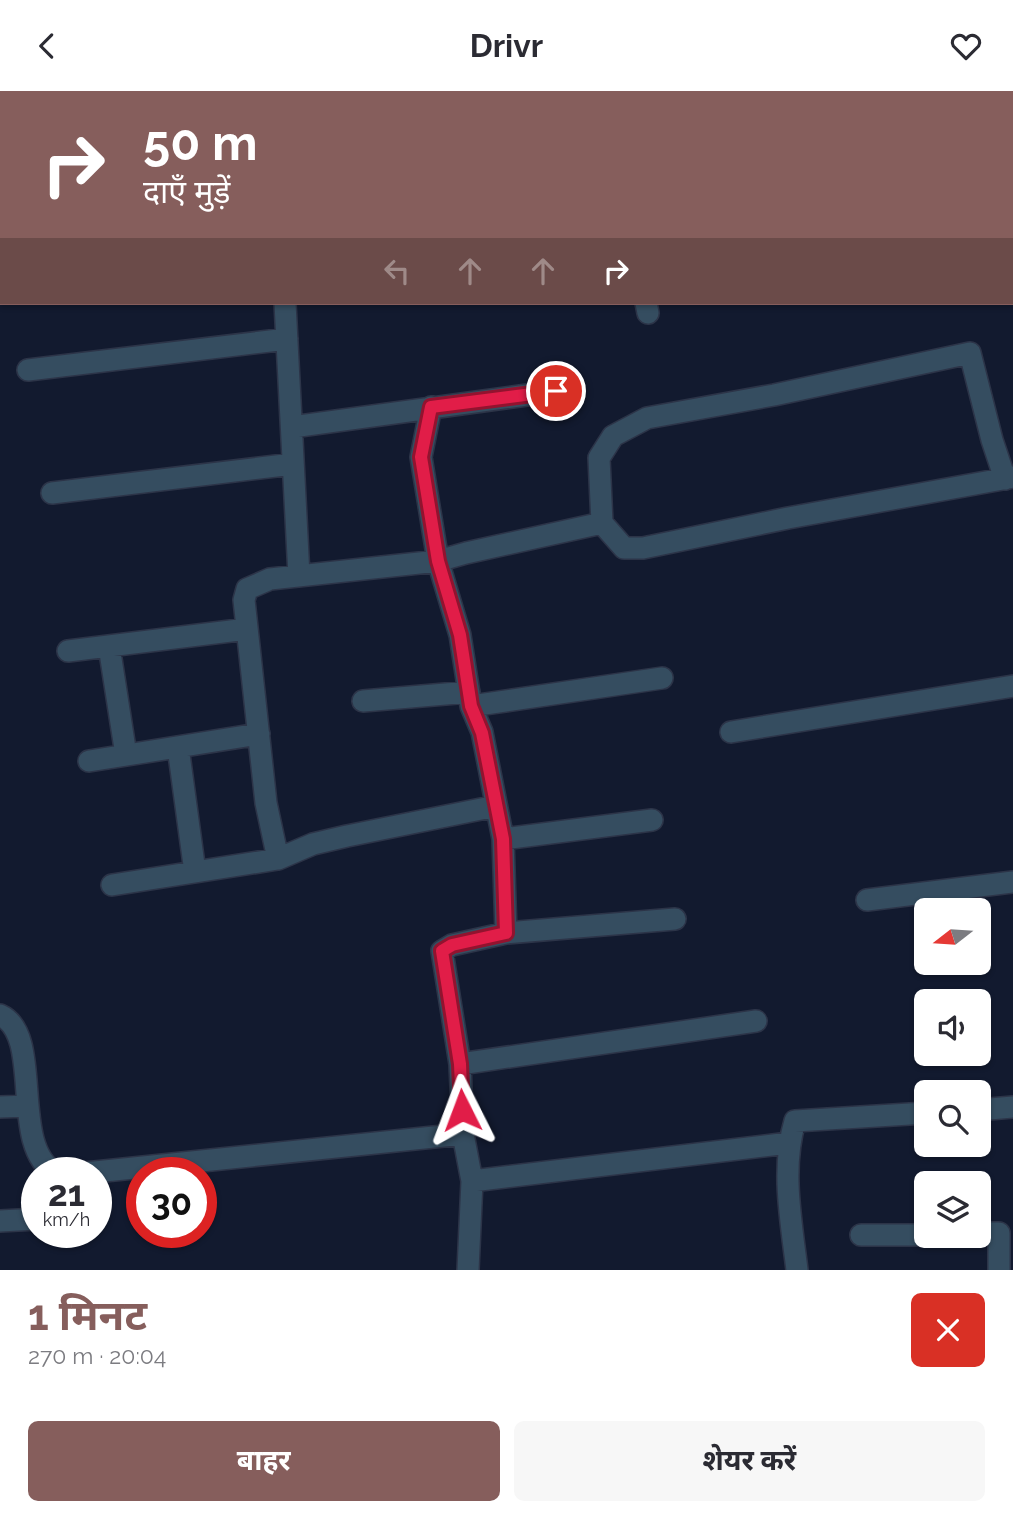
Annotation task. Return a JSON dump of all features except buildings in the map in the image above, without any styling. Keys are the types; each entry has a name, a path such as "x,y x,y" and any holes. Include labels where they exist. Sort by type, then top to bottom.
{"street":[{"path":"285,305 299,576"},
{"path":"28,370 287,339"},
{"path":"970,353 992,440 1009,478 788,518 643,548 624,548 602,523 599,458 613,436 646,418 970,353"},
{"path":"292,427 556,391"},
{"path":"431,407 421,457 438,561 460,635 470,699 482,733 503,839 506,933"},
{"path":"52,493 293,464"},
{"path":"278,859 266,803 244,600 247,589 270,579 438,561 602,523"},
{"path":"68,651 247,629"},
{"path":"109,646 126,755"},
{"path":"363,701 470,699 662,678"},
{"path":"732,731 1013,686"},
{"path":"89,761 259,734"},
{"path":"178,747 195,872"},
{"path":"112,885 278,859 313,844 496,806"},
{"path":"503,839 652,820"},
{"path":"867,900 1013,882"},
{"path":"467,1270 472,1181 463,1134 460,1064 442,951 452,945 506,933 675,919"},
{"path":"0,1015 15,1027 18,1035 38,1157"},
{"path":"460,1064 755,1021"},
{"path":"0,1107 29,1106"},
{"path":"991,1109 1013,1107"},
{"path":"797,1270 790,1210 789,1143 795,1121 914,1114"},
{"path":"112,1170 463,1134"},
{"path":"472,1181 789,1143"},
{"path":"0,1221 21,1220"},
{"path":"991,1233 999,1233 999,1270"},
{"path":"861,1235 914,1235"}],"route":[{"path":"462,1110 460,1064 442,951 452,945 506,933 503,839 482,733 471,706 460,635 438,561 421,457 431,407 556,391"}]}
